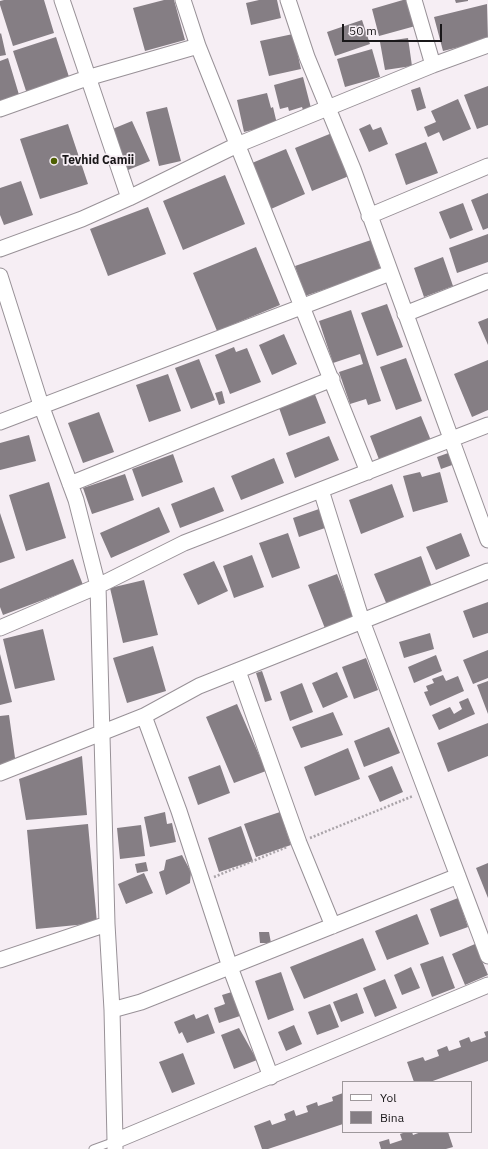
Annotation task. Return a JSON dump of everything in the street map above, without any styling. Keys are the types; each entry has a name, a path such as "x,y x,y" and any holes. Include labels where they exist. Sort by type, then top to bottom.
{"street":[{"path":"62,0 87,78 129,198"},
{"path":"184,0 198,46 368,472"},
{"path":"288,0 307,58 353,169 488,540"},
{"path":"414,0 433,65"},
{"path":"0,249 82,219 129,198 237,145 433,65 488,45"},
{"path":"0,109 87,78 198,46"},
{"path":"369,216 488,166"},
{"path":"0,422 41,405 390,273"},
{"path":"0,276 41,405 70,484 88,544 98,586 101,732 107,924 112,1010 115,1145 488,985"},
{"path":"405,314 488,281"},
{"path":"70,484 332,379"},
{"path":"0,628 98,586 184,543 488,425"},
{"path":"321,490 362,621 488,956"},
{"path":"0,773 144,716 199,686 488,570"},
{"path":"238,671 299,843 333,926"},
{"path":"144,716 179,811 201,883 230,967 271,1077"},
{"path":"112,1010 141,1002 458,876"},
{"path":"0,960 107,924"}],"lane":[{"path":"92,1149 115,1145"}],"path":[{"path":"201,883 426,791"}],"building":[{"path":"44,0 54,33 13,46 0,5 0,1"},
{"path":"164,0 174,0 185,40 145,51 133,8"},
{"path":"259,0 277,0 281,18 251,25 246,3"},
{"path":"403,0 412,0 419,25 379,36 372,9"},
{"path":"455,0 468,0 468,1 456,3"},
{"path":"487,4 488,40 443,51 434,17"},
{"path":"362,20 370,44 335,56 327,32"},
{"path":"1,33 6,55 0,56 0,34"},
{"path":"293,34 301,69 269,76 260,41"},
{"path":"56,37 70,80 27,94 13,51"},
{"path":"408,38 412,66 385,70 380,42"},
{"path":"372,49 380,77 345,87 337,59"},
{"path":"8,58 23,108 0,116 0,61"},
{"path":"303,77 311,108 303,110 302,107 289,111 288,107 280,109 274,85"},
{"path":"488,86 488,125 477,129 464,95"},
{"path":"420,87 426,108 417,111 411,90"},
{"path":"267,93 271,108 273,107 277,124 244,132 237,100"},
{"path":"458,99 471,129 443,141 439,132 428,137 424,127 436,122 431,111"},
{"path":"167,107 181,161 159,166 146,112"},
{"path":"132,121 150,161 128,170 110,130"},
{"name":"Tevhid Camii","path":"68,124 88,184 40,199 20,139"},
{"path":"370,124 373,130 381,127 388,144 369,152 359,129"},
{"path":"332,133 349,176 312,191 295,148"},
{"path":"426,142 438,173 406,185 395,154"},
{"path":"286,149 305,194 271,209 252,163"},
{"path":"225,175 245,224 183,250 163,201"},
{"path":"21,181 33,215 4,225 0,215 0,188"},
{"path":"488,193 488,228 483,230 471,200"},
{"path":"463,203 473,230 450,239 439,212"},
{"path":"148,207 166,254 108,276 90,229"},
{"path":"488,234 488,262 457,273 449,248"},
{"path":"371,240 381,270 305,296 295,266"},
{"path":"256,247 280,305 217,331 193,273"},
{"path":"443,257 453,286 424,297 414,268"},
{"path":"387,304 403,347 377,356 361,313"},
{"path":"351,310 381,401 368,405 366,399 350,404 339,372 363,364 360,354 333,363 319,321"},
{"path":"488,318 488,345 478,322"},
{"path":"284,334 297,364 272,375 259,345"},
{"path":"234,347 236,352 247,348 261,382 230,394 215,355"},
{"path":"406,358 422,401 396,410 380,367"},
{"path":"199,359 215,400 191,409 175,368"},
{"path":"488,360 488,410 472,417 454,374"},
{"path":"168,374 181,411 149,422 136,385"},
{"path":"222,391 225,403 219,405 215,393"},
{"path":"314,392 326,423 289,436 278,405"},
{"path":"99,412 114,452 83,463 68,423"},
{"path":"421,416 432,443 380,462 370,436"},
{"path":"29,435 36,461 0,470 0,443"},
{"path":"329,436 339,460 295,478 286,453"},
{"path":"451,452 455,464 441,469 437,457"},
{"path":"173,454 183,482 142,497 132,469"},
{"path":"274,458 284,483 241,500 231,476"},
{"path":"420,472 422,477 440,472 448,502 413,512 403,476"},
{"path":"125,474 134,500 92,514 83,488"},
{"path":"49,482 66,538 26,551 9,495"},
{"path":"392,484 404,517 361,534 349,500"},
{"path":"214,487 224,511 180,528 171,504"},
{"path":"159,507 170,532 111,558 100,533"},
{"path":"319,509 325,528 299,537 293,518"},
{"path":"0,513 15,558 0,563"},
{"path":"288,533 300,568 272,578 259,543"},
{"path":"461,533 470,556 436,570 426,547"},
{"path":"252,555 264,587 234,598 223,566"},
{"path":"421,556 432,587 387,605 374,574"},
{"path":"73,559 83,585 3,615 0,607 0,589"},
{"path":"214,561 228,591 198,605 183,574"},
{"path":"337,574 355,619 326,631 308,585"},
{"path":"144,580 158,635 123,643 110,588"},
{"path":"488,602 488,633 473,638 463,611"},
{"path":"43,629 55,680 15,689 3,639"},
{"path":"430,633 434,649 404,658 399,642"},
{"path":"153,646 166,691 127,703 113,658"},
{"path":"488,650 488,678 473,684 463,660"},
{"path":"0,654 12,702 0,705"},
{"path":"436,655 442,671 414,683 408,667"},
{"path":"366,658 378,690 354,699 342,667"},
{"path":"262,671 272,700 265,702 256,673"},
{"path":"337,672 348,697 323,708 312,683"},
{"path":"443,675 446,681 458,676 464,691 430,706 424,692 428,691 426,686 434,683 432,679"},
{"path":"488,681 488,714 477,685"},
{"path":"302,683 313,712 290,721 280,692"},
{"path":"468,698 475,714 439,730 432,715 450,707 454,714 462,709 459,702"},
{"path":"237,704 266,771 234,783 206,717"},
{"path":"333,712 343,735 301,748 292,727"},
{"path":"9,715 16,765 0,768 0,716"},
{"path":"488,723 488,756 448,772 437,743"},
{"path":"389,727 400,753 364,767 354,741"},
{"path":"348,748 360,779 315,796 304,767"},
{"path":"82,756 87,815 26,820 19,779"},
{"path":"220,765 230,793 198,805 188,777"},
{"path":"392,766 403,792 380,802 368,776"},
{"path":"165,812 167,824 172,823 176,842 150,847 144,817"},
{"path":"280,812 291,845 256,857 244,824"},
{"path":"88,824 97,923 36,929 27,830"},
{"path":"141,825 145,856 120,859 117,828"},
{"path":"241,826 253,861 219,872 208,838"},
{"path":"182,855 191,872 190,883 166,895 159,872 164,870 166,860"},
{"path":"146,862 148,871 137,873 135,864"},
{"path":"488,863 488,898 476,868"},
{"path":"144,873 153,893 126,904 118,884"},
{"path":"458,898 468,927 440,937 430,909"},
{"path":"417,914 429,944 387,960 375,931"},
{"path":"259,932 269,932 271,943 260,943"},
{"path":"363,938 376,970 304,999 290,967"},
{"path":"475,944 488,975 465,985 452,954"},
{"path":"443,956 455,988 432,997 420,964"},
{"path":"411,967 420,988 402,995 394,975"},
{"path":"281,972 294,1010 268,1020 255,981"},
{"path":"385,979 397,1008 375,1017 363,988"},
{"path":"235,991 243,1015 219,1023 214,1008 225,1004 222,995"},
{"path":"357,993 364,1013 341,1022 333,1002"},
{"path":"330,1004 339,1027 317,1035 308,1012"},
{"path":"194,1014 196,1019 208,1014 215,1033 187,1043 182,1032 179,1034 174,1022"},
{"path":"294,1025 302,1044 286,1051 278,1032"},
{"path":"239,1028 257,1060 234,1069 221,1035"},
{"path":"488,1031 488,1061 433,1081 414,1081 407,1062 423,1057 425,1061 439,1056 437,1050 447,1046 449,1051 461,1047 459,1041 469,1037 471,1042 486,1037 484,1032"},
{"path":"183,1053 195,1084 172,1093 159,1062"},
{"path":"342,1093 342,1124 268,1149 262,1149 254,1126 270,1120 272,1125 286,1120 284,1114 294,1110 296,1116 308,1112 306,1106 317,1102 318,1106 333,1101 332,1097"},
{"path":"412,1133 413,1135 418,1133 448,1133 453,1147 446,1149 381,1149 379,1142 389,1139 390,1144 402,1140 400,1134"}],"place":[{"name":"Tevhid Camii","path":"54,161"}]}
